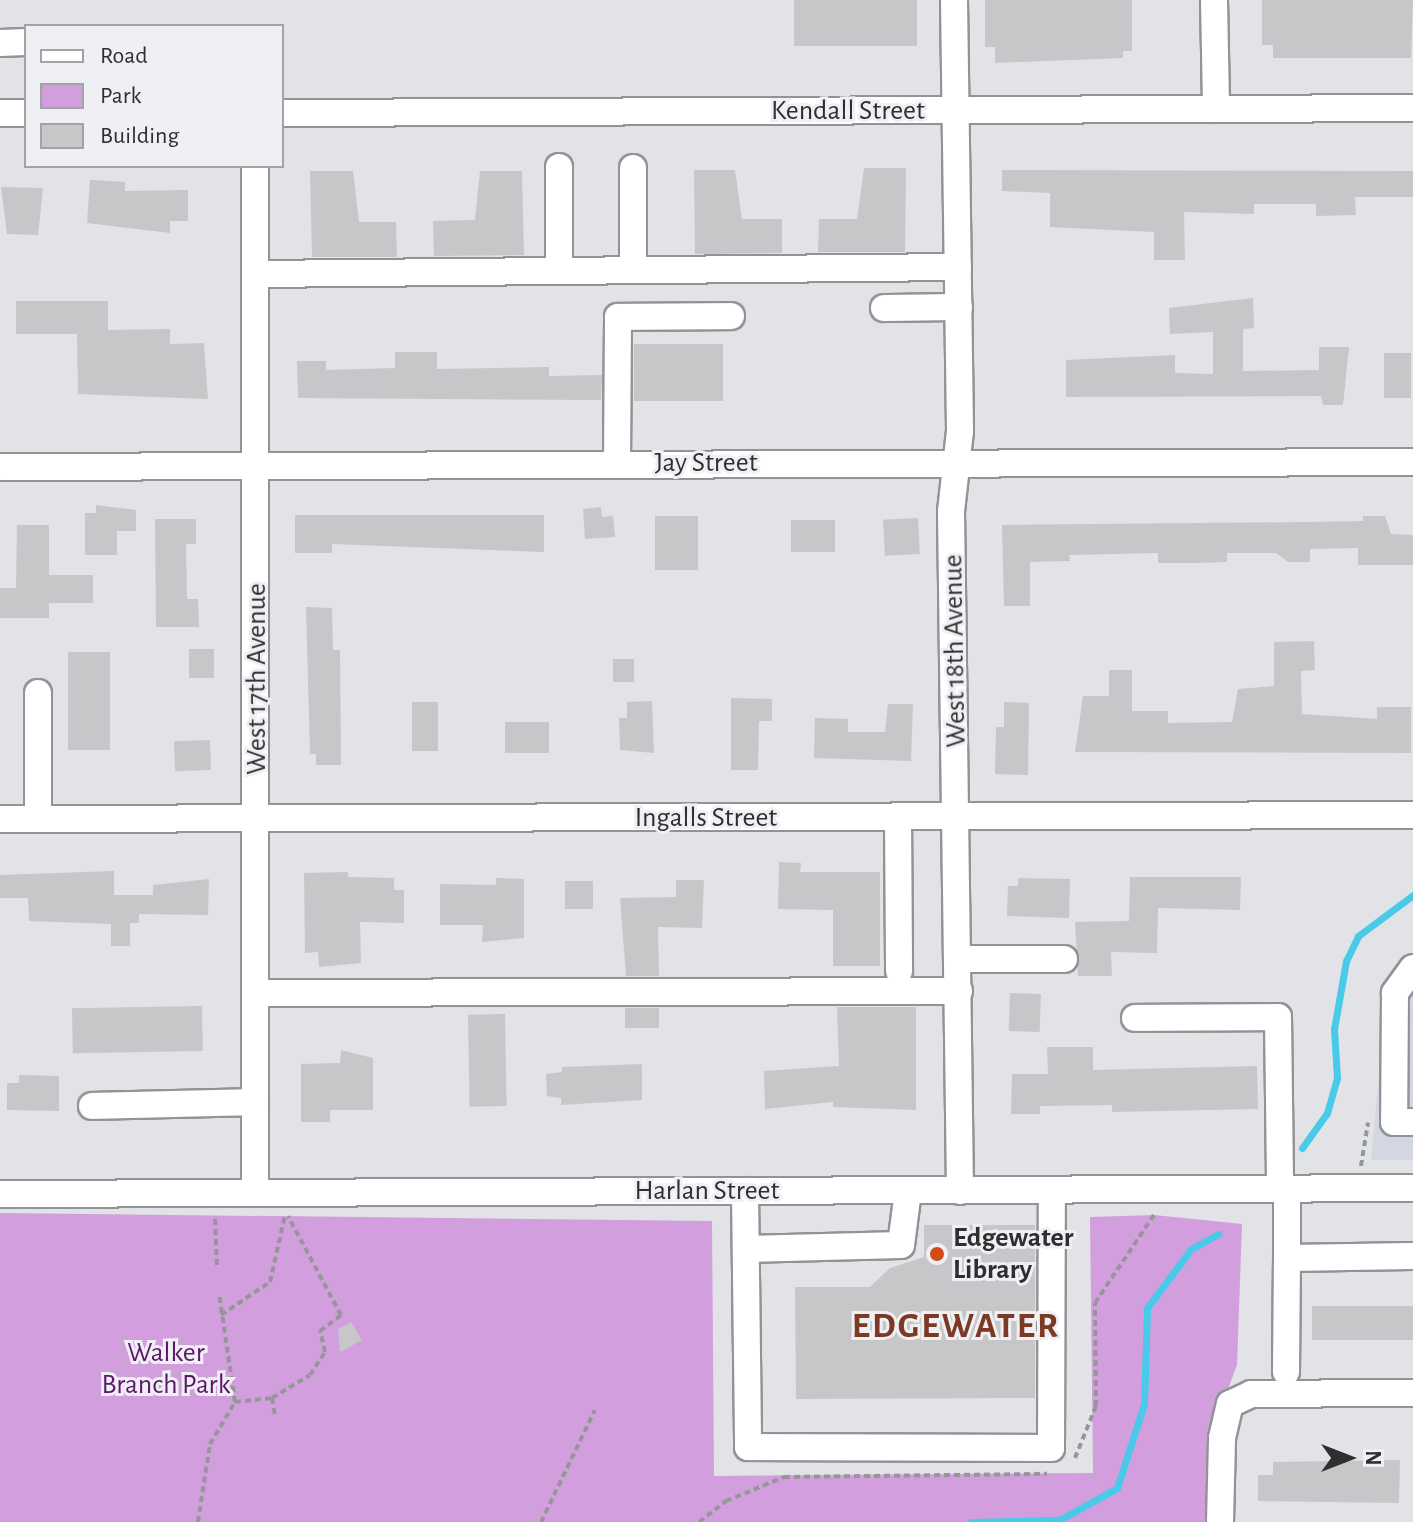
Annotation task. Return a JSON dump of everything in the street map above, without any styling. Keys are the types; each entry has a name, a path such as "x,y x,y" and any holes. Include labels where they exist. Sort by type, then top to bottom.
{"street":[{"name":"West 18th Avenue","path":"954,0 959,307 956,462 951,511 959,817 960,1191"},
{"path":"1214,0 1216,109"},
{"path":"0,43 24,42"},
{"name":"Kendall Street","path":"284,113 1413,108"},
{"path":"0,113 24,113"},
{"path":"559,167 559,271"},
{"name":"West 17th Avenue","path":"255,168 255,1192"},
{"path":"633,168 633,270"},
{"path":"255,274 958,267"},
{"path":"884,308 959,307"},
{"path":"617,464 618,317 731,316"},
{"name":"Jay Street","path":"0,467 1413,462"},
{"path":"38,693 38,819"},
{"name":"Ingalls Street","path":"0,819 257,821 1413,815"},
{"path":"898,817 899,971"},
{"path":"959,959 1064,959"},
{"path":"1413,968 1395,993 1394,1122 1413,1122"},
{"path":"255,993 959,991"},
{"path":"1135,1018 1278,1017 1287,1258 1286,1372"},
{"path":"92,1106 255,1102"},
{"name":"Harlan Street","path":"0,1194 1413,1188"},
{"path":"745,1191 748,1447 1051,1448 1052,1190"},
{"path":"746,1249 901,1245 908,1191"},
{"path":"1287,1258 1413,1256"},
{"path":"1220,1522 1222,1438 1230,1404 1251,1394 1413,1393"}],"path":[{"path":"221,1315 270,1282 286,1211 341,1315 320,1331 325,1352 310,1375 272,1398 235,1402"},
{"path":"215,1212 217,1267"},
{"path":"198,1522 210,1444 235,1402 219,1294"},
{"path":"272,1398 275,1415"},
{"path":"541,1522 595,1410"}],"shaded area":[{"path":"1413,958 1413,1160 1371,1160 1388,979"}],"green space":[{"name":"Walker Branch Park","path":"0,1213 712,1221 714,1476 1093,1473 1090,1217 1154,1215 1242,1224 1237,1365 1214,1426 1208,1522 0,1522"}],"building":[{"path":"794,0 917,0 917,46 794,46"},
{"path":"985,0 1132,0 1132,51 1123,51 1123,58 995,63 995,47 985,47"},
{"path":"1262,0 1413,0 1411,58 1273,58 1273,45 1262,45"},
{"path":"864,168 906,168 905,252 818,252 819,219 857,219"},
{"path":"694,170 735,170 742,219 782,219 782,253 695,254"},
{"path":"1002,170 1413,171 1413,197 1355,197 1356,215 1316,216 1316,204 1254,204 1254,214 1184,212 1185,260 1154,260 1154,232 1050,227 1050,193 1002,191"},
{"path":"310,171 353,171 359,222 396,222 397,257 312,257"},
{"path":"480,171 522,171 524,255 434,256 433,221 475,220"},
{"path":"90,180 125,182 125,191 188,190 188,221 170,221 170,233 87,223"},
{"path":"1,187 43,188 38,235 7,234"},
{"path":"1253,298 1254,328 1243,329 1243,371 1319,370 1319,347 1349,347 1343,405 1323,405 1321,396 1066,397 1066,360 1175,355 1175,373 1213,374 1213,332 1170,334 1169,308"},
{"path":"16,301 108,301 108,330 170,329 170,344 204,343 208,399 78,394 77,334 16,334"},
{"path":"634,344 723,344 723,401 634,401"},
{"path":"395,352 437,352 437,369 549,367 549,376 602,375 601,400 298,398 297,361 326,361 326,370 395,368"},
{"path":"1384,353 1411,353 1411,398 1384,398"},
{"path":"96,505 136,510 136,531 117,531 117,555 85,555 85,513 96,513"},
{"path":"601,507 602,517 613,516 615,537 585,539 583,509"},
{"path":"295,515 544,515 544,552 332,544 332,553 295,553"},
{"path":"655,516 698,516 698,570 655,570"},
{"path":"1363,516 1385,516 1391,534 1413,535 1413,565 1358,565 1358,548 1310,549 1310,562 1288,562 1276,553 1227,553 1227,562 1199,563 1158,563 1158,553 1069,555 1070,561 1030,562 1030,606 1004,606 1002,525 1363,521"},
{"path":"918,518 920,554 885,556 883,520"},
{"path":"155,519 196,519 196,544 186,544 187,599 198,599 199,627 156,627"},
{"path":"791,520 835,520 835,552 791,552"},
{"path":"17,525 49,525 49,575 93,575 93,603 49,603 49,618 0,618 0,588 16,588"},
{"path":"306,607 332,608 333,650 340,650 341,765 316,765 316,754 310,754"},
{"path":"1314,641 1315,670 1301,671 1302,714 1377,719 1377,707 1411,707 1411,753 1075,752 1083,696 1109,696 1109,670 1132,670 1132,711 1168,711 1168,723 1232,722 1238,689 1274,686 1274,642"},
{"path":"189,649 214,649 214,678 189,678"},
{"path":"68,652 110,652 110,750 68,750"},
{"path":"613,659 634,659 634,682 613,682"},
{"path":"731,698 772,699 772,721 759,721 758,770 731,770"},
{"path":"652,701 654,753 620,750 619,718 627,718 627,702"},
{"path":"412,702 438,702 438,751 412,751"},
{"path":"1004,702 1029,703 1028,775 995,774 996,727 1004,727"},
{"path":"888,704 913,704 911,761 814,758 815,718 848,719 848,732 885,732"},
{"path":"505,722 549,722 549,753 505,753"},
{"path":"210,740 211,770 175,771 174,741"},
{"path":"779,862 801,863 800,872 880,872 880,966 833,966 833,910 778,909"},
{"path":"114,871 114,895 153,895 153,885 209,879 208,915 139,914 139,923 130,923 130,946 111,946 111,924 29,921 28,898 0,898 0,875"},
{"path":"348,872 348,877 394,878 394,890 404,890 404,923 360,922 361,963 319,967 318,952 305,953 304,873"},
{"path":"1130,877 1241,877 1240,910 1158,908 1157,953 1111,952 1112,976 1078,976 1075,922 1129,921"},
{"path":"496,878 524,879 524,938 482,942 483,925 440,925 440,884 496,885"},
{"path":"1018,878 1070,879 1069,918 1007,916 1008,886 1018,886"},
{"path":"676,880 704,880 702,928 658,927 659,976 626,976 620,898 676,897"},
{"path":"565,881 593,881 593,909 565,909"},
{"path":"1010,993 1041,994 1040,1032 1009,1031"},
{"path":"202,1006 203,1051 73,1053 72,1008"},
{"path":"837,1007 916,1007 916,1110 833,1107 833,1102 765,1109 764,1071 839,1066"},
{"path":"625,1008 659,1008 659,1028 625,1028"},
{"path":"505,1014 507,1106 470,1107 468,1015"},
{"path":"1047,1047 1093,1047 1093,1070 1257,1066 1258,1109 1112,1112 1112,1105 1040,1106 1040,1114 1011,1114 1012,1074 1048,1074"},
{"path":"341,1050 373,1058 373,1110 330,1110 330,1122 301,1122 301,1064 340,1063"},
{"path":"642,1064 642,1100 561,1105 561,1098 547,1096 546,1074 562,1072 562,1067"},
{"path":"19,1075 59,1076 59,1111 7,1110 7,1083 19,1083"},
{"path":"924,1225 1035,1225 1035,1398 796,1399 795,1287 870,1287 890,1268 924,1257"},
{"path":"1312,1306 1413,1306 1413,1340 1312,1340"},
{"path":"351,1322 362,1340 340,1352 338,1329"},
{"path":"1400,1460 1399,1503 1258,1501 1258,1475 1273,1475 1273,1462"}],"waterway":[{"path":"1302,1148 1327,1113 1337,1078 1334,1029 1346,961 1358,936 1413,895"},
{"path":"971,1522 1059,1520 1117,1488 1144,1404 1147,1308 1191,1249 1218,1234"}],"place":[{"name":"Edgewater Library","path":"937,1254"}],"district":[{"name":"EDGEWATER","path":"956,1327"}]}
